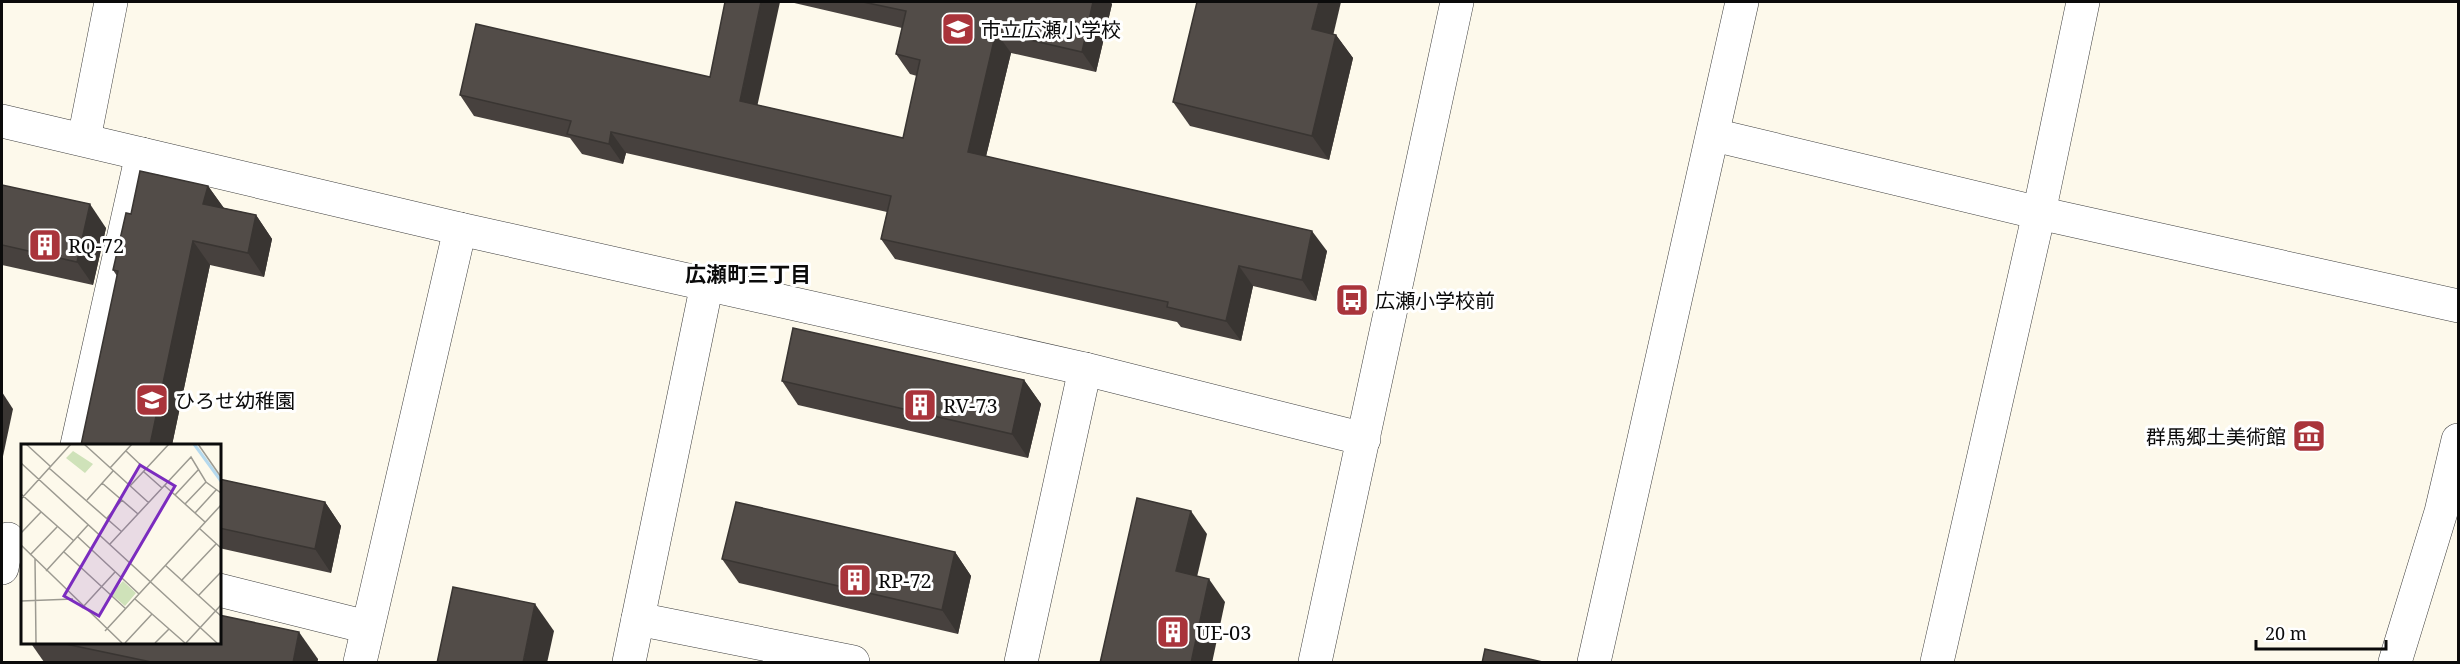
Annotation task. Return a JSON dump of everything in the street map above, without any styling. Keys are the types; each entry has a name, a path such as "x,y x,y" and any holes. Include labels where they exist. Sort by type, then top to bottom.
{"street":[{"path":"84,140 111,2"},
{"path":"1315,663 1457,2"},
{"path":"1594,663 1742,2"},
{"path":"1936,663 2039,213 2083,2"},
{"path":"2,121 460,229 1085,369 1364,439"},
{"path":"1714,135 2039,213 2458,306"},
{"path":"77,444 142,154"},
{"path":"360,663 460,229"},
{"path":"629,663 707,284"},
{"path":"1021,663 1085,369"},
{"path":"2395,663 2441,512 2458,440"},
{"path":"2441,512 2458,540"},
{"path":"220,590 367,627"},
{"path":"638,619 853,663"}],"building":[{"path":"725,2 761,2 740,101 903,138 920,60 896,54 906,11 863,2 1093,2 1082,52 996,32 968,152 1312,231 1302,280 1239,266 1226,321 1167,307 1168,302 881,239 891,196 611,132 609,144 567,134 571,121 460,95 476,24 710,77"},
{"path":"1197,2 1319,2 1312,29 1336,35 1312,136 1173,102"},
{"path":"140,171 208,186 203,204 256,215 248,253 193,241 150,444 81,444 118,271 113,270 126,213 131,214"},
{"name":"RQ-72","path":"2,185 90,204 77,262 2,245"},
{"path":"793,328 1024,380 1012,434 782,381"},
{"path":"220,479 325,502 315,549 220,528"},
{"path":"1137,498 1191,511 1176,571 1209,579 1191,663 1100,663"},
{"name":"RP-72","path":"736,502 955,552 942,610 722,559"},
{"path":"453,587 535,604 523,663 437,663"},
{"path":"220,615 299,632 293,663 156,663 61,643 220,643"},
{"path":"1485,649 1543,662 1543,663 1482,663"}],"place":[{"name":"市立広瀬小学校","path":"958,29"},
{"name":"RQ-72","path":"45,245"},
{"name":"広瀬小学校前","path":"1352,300"},
{"name":"ひろせ幼稚園","path":"152,400"},
{"name":"RV-73","path":"920,405"},
{"name":"群馬郷土美術館","path":"2309,436"},
{"name":"RP-72","path":"855,580"},
{"name":"UE-03","path":"1173,632"}],"district":[{"name":"広瀬町三丁目","path":"748,274"}]}
